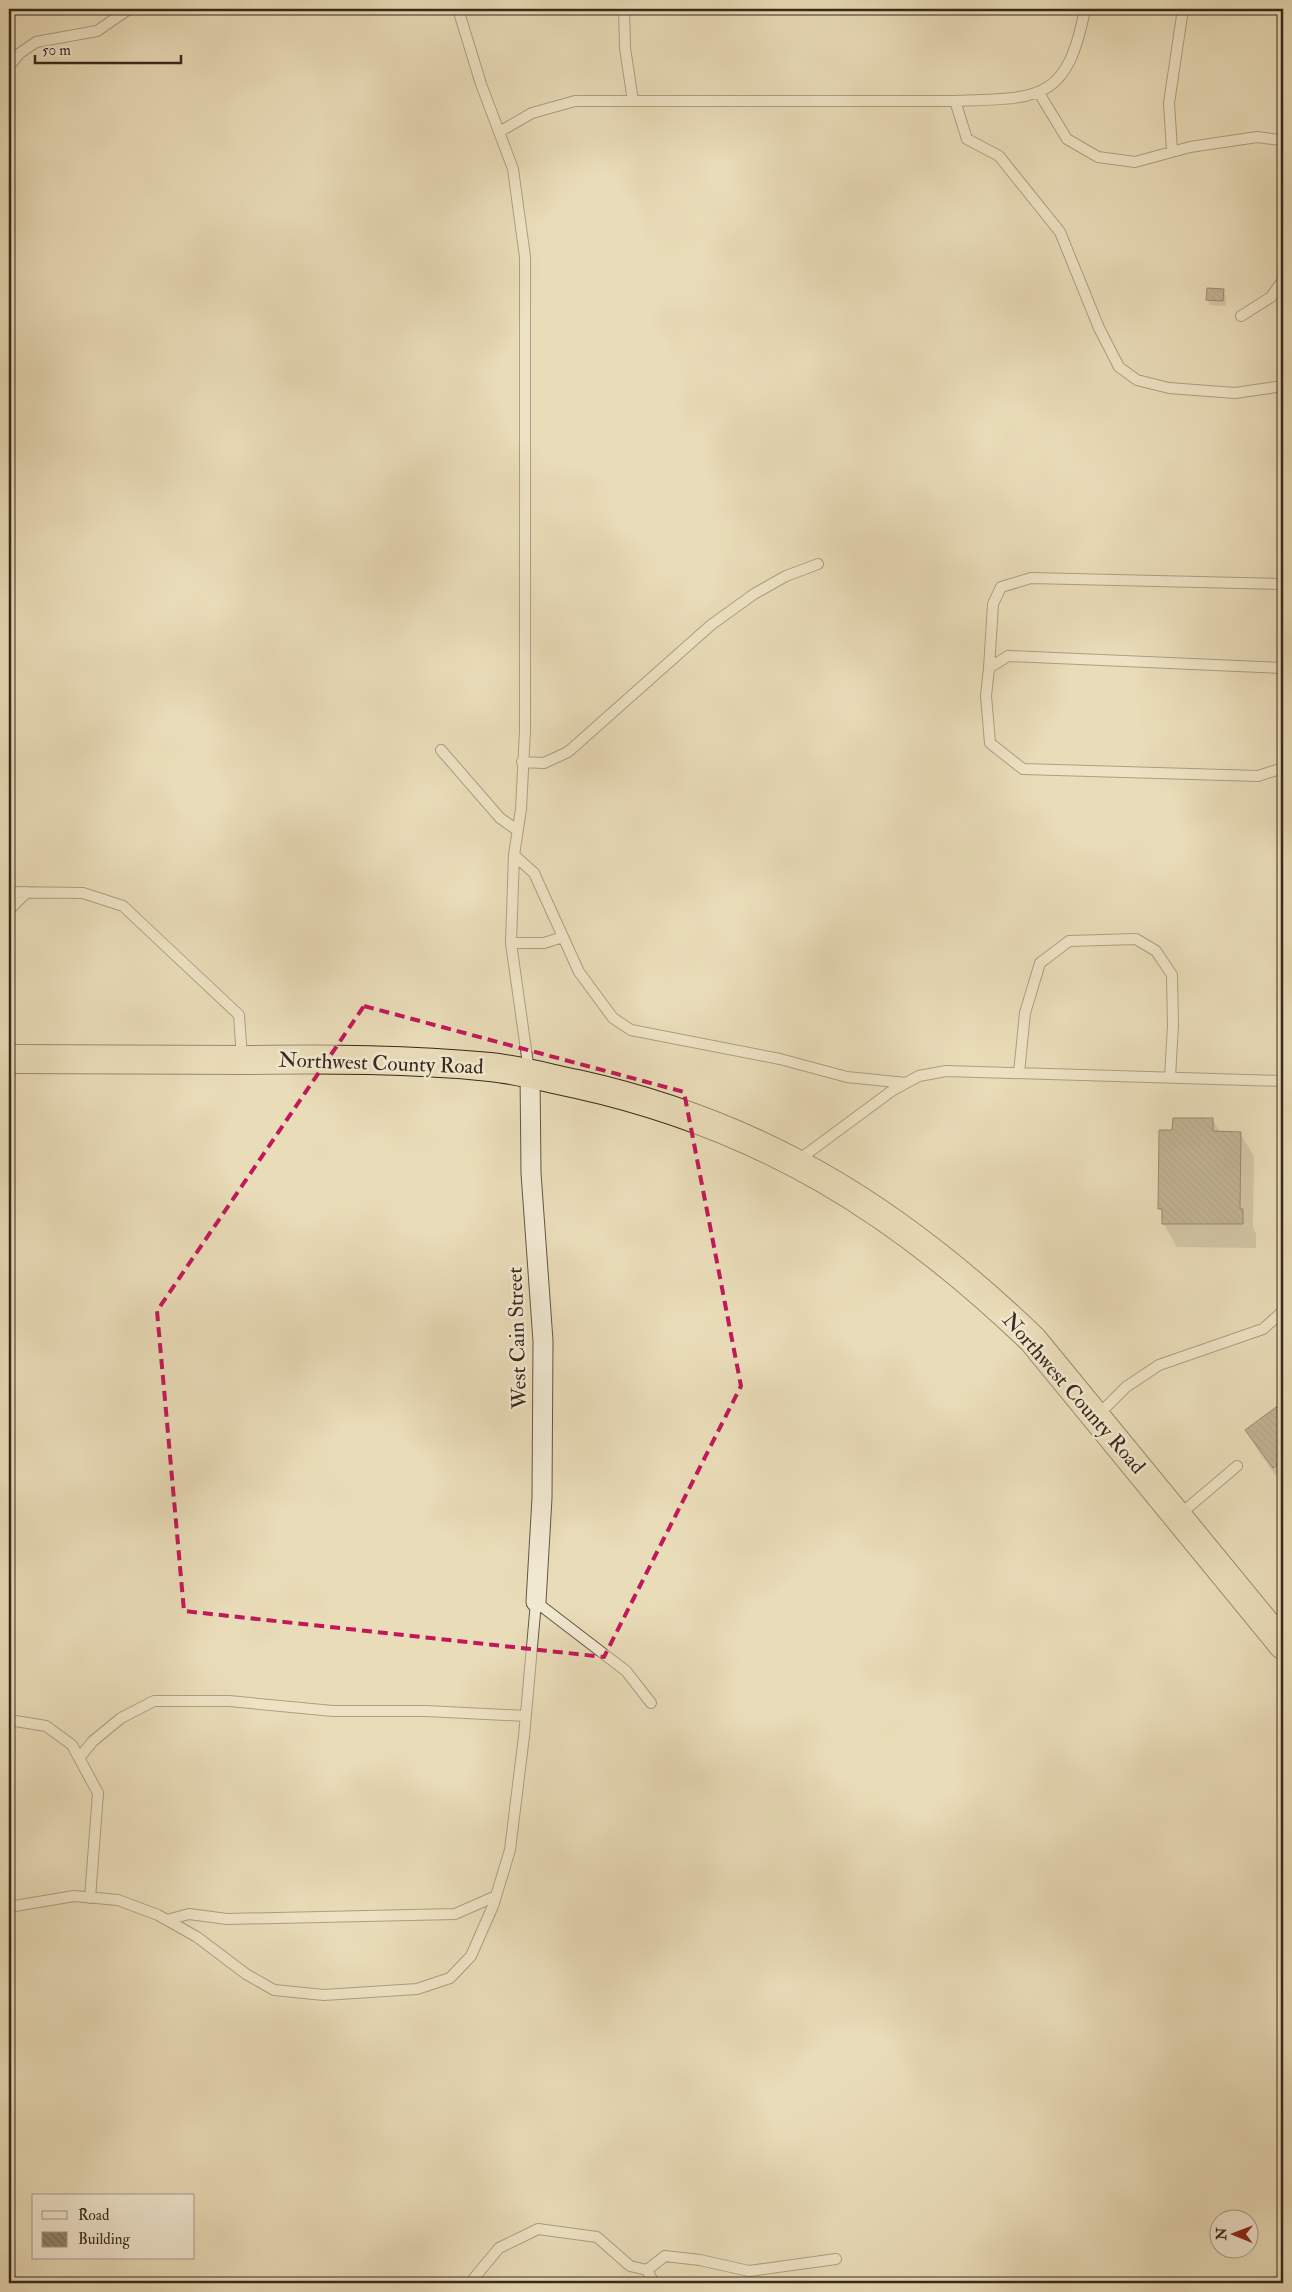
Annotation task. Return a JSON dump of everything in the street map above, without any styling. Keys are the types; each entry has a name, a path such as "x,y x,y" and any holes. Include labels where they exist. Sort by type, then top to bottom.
{"highway":[{"name":"Northwest County Road","path":"9,1059 405,1060 492,1067 530,1073 625,1094 740,1136 795,1162 852,1194 954,1268 1033,1340 1283,1645"}],"street":[{"name":"West Cain Street","path":"530,1073 531,1173 543,1341 542,1498 536,1602"}],"lane":[{"path":"9,66 20,53 36,42 97,31 129,9"},
{"path":"216,9 243,9"},
{"path":"458,9 513,168 525,257 524,732 521,808 514,855 511,943 530,1073"},
{"path":"624,9 625,48 633,101"},
{"path":"499,132 532,113 576,101 955,101 1010,99 1039,93 1054,84 1070,65 1081,32 1086,9"},
{"path":"1172,150 1169,103 1183,9"},
{"path":"1039,93 1067,139 1098,156 1135,162 1172,150 1257,137 1280,140 1283,143"},
{"path":"955,101 967,139 999,156 1060,232 1099,328 1119,367 1137,380 1170,388 1235,393 1283,386"},
{"path":"1240,316 1271,297 1283,280"},
{"path":"522,762 544,763 568,752 711,625 754,594 786,576 818,564"},
{"path":"1283,584 1031,578 1001,588 993,604 986,696 990,743 1023,769 1258,776 1283,768"},
{"path":"989,668 1008,656 1283,668"},
{"path":"441,750 500,818 517,830"},
{"path":"514,855 534,873 563,937 585,979 613,1018 631,1030 780,1059 847,1077 906,1083"},
{"path":"9,892 83,893 123,906 239,1015 242,1060"},
{"path":"9,910 27,892"},
{"path":"511,943 544,944 563,937"},
{"path":"1019,1073 1025,1013 1040,963 1069,941 1136,939 1156,951 1172,975 1173,1025 1170,1077"},
{"path":"795,1162 893,1090 920,1076 946,1071 1283,1081"},
{"path":"1096,1416 1126,1386 1159,1365 1263,1329 1283,1311"},
{"path":"1178,1516 1237,1466"},
{"path":"536,1602 626,1671 651,1703"},
{"path":"9,1907 74,1896 118,1900 167,1920 197,1938 246,1974 274,1990 324,1995 417,1989 450,1978 471,1956 496,1896 510,1850 526,1716 536,1602"},
{"path":"79,1758 93,1741 121,1718 154,1701 229,1701 333,1711 426,1711 526,1716"},
{"path":"9,1720 46,1726 72,1745 98,1793 90,1898"},
{"path":"167,1920 189,1914 227,1919 454,1914 496,1896"},
{"path":"470,2283 499,2248 538,2229 597,2237 630,2266 647,2270 654,2283"},
{"path":"647,2270 665,2256 700,2260 749,2271 836,2259"}],"highlighted area":[{"path":"364,1006 684,1092 741,1386 604,1657 184,1611 157,1311"}],"building":[{"path":"1207,288 1224,289 1223,301 1206,300"},
{"path":"1173,1118 1213,1118 1213,1131 1241,1132 1240,1209 1243,1209 1243,1224 1162,1224 1162,1209 1158,1209 1159,1130 1172,1130"},
{"path":"1283,1402 1283,1461 1273,1468 1245,1430"}]}
